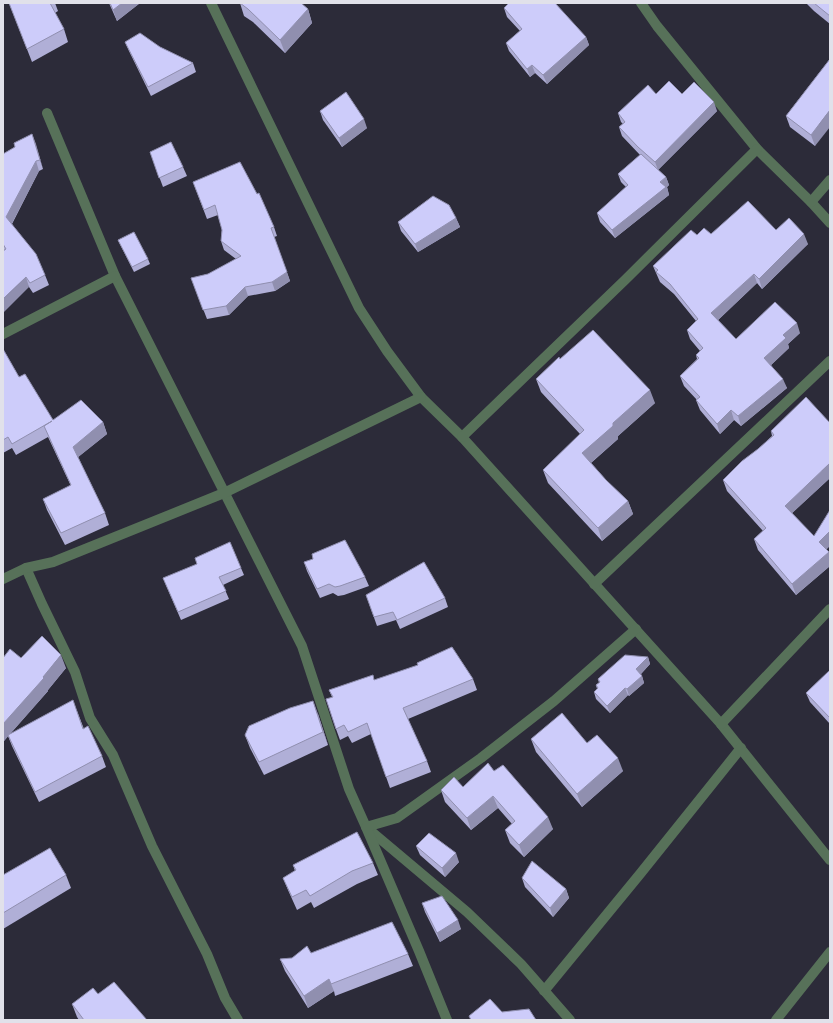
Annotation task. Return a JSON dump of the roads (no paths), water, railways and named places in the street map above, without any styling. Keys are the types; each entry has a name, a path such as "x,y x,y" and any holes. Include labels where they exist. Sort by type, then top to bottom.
{"street":[{"path":"212,3 359,308 387,351 421,397 462,437 721,724 830,860"},
{"path":"641,3 657,26 757,150 811,202 830,223"},
{"path":"47,113 115,276 302,646 349,789 420,951 447,1020"},
{"path":"462,437 620,286 757,150"},
{"path":"811,202 830,180"},
{"path":"3,334 115,276"},
{"path":"594,584 830,361"},
{"path":"3,579 26,568 53,562 224,493 421,397"},
{"path":"26,568 75,672 90,718 113,755 152,846 207,954 225,998 238,1020"},
{"path":"721,724 830,609"},
{"path":"366,827 397,818 481,758 554,701 636,629"},
{"path":"544,991 741,748"},
{"path":"366,827 467,912 521,964 570,1020"},
{"path":"776,1020 830,952"}]}
